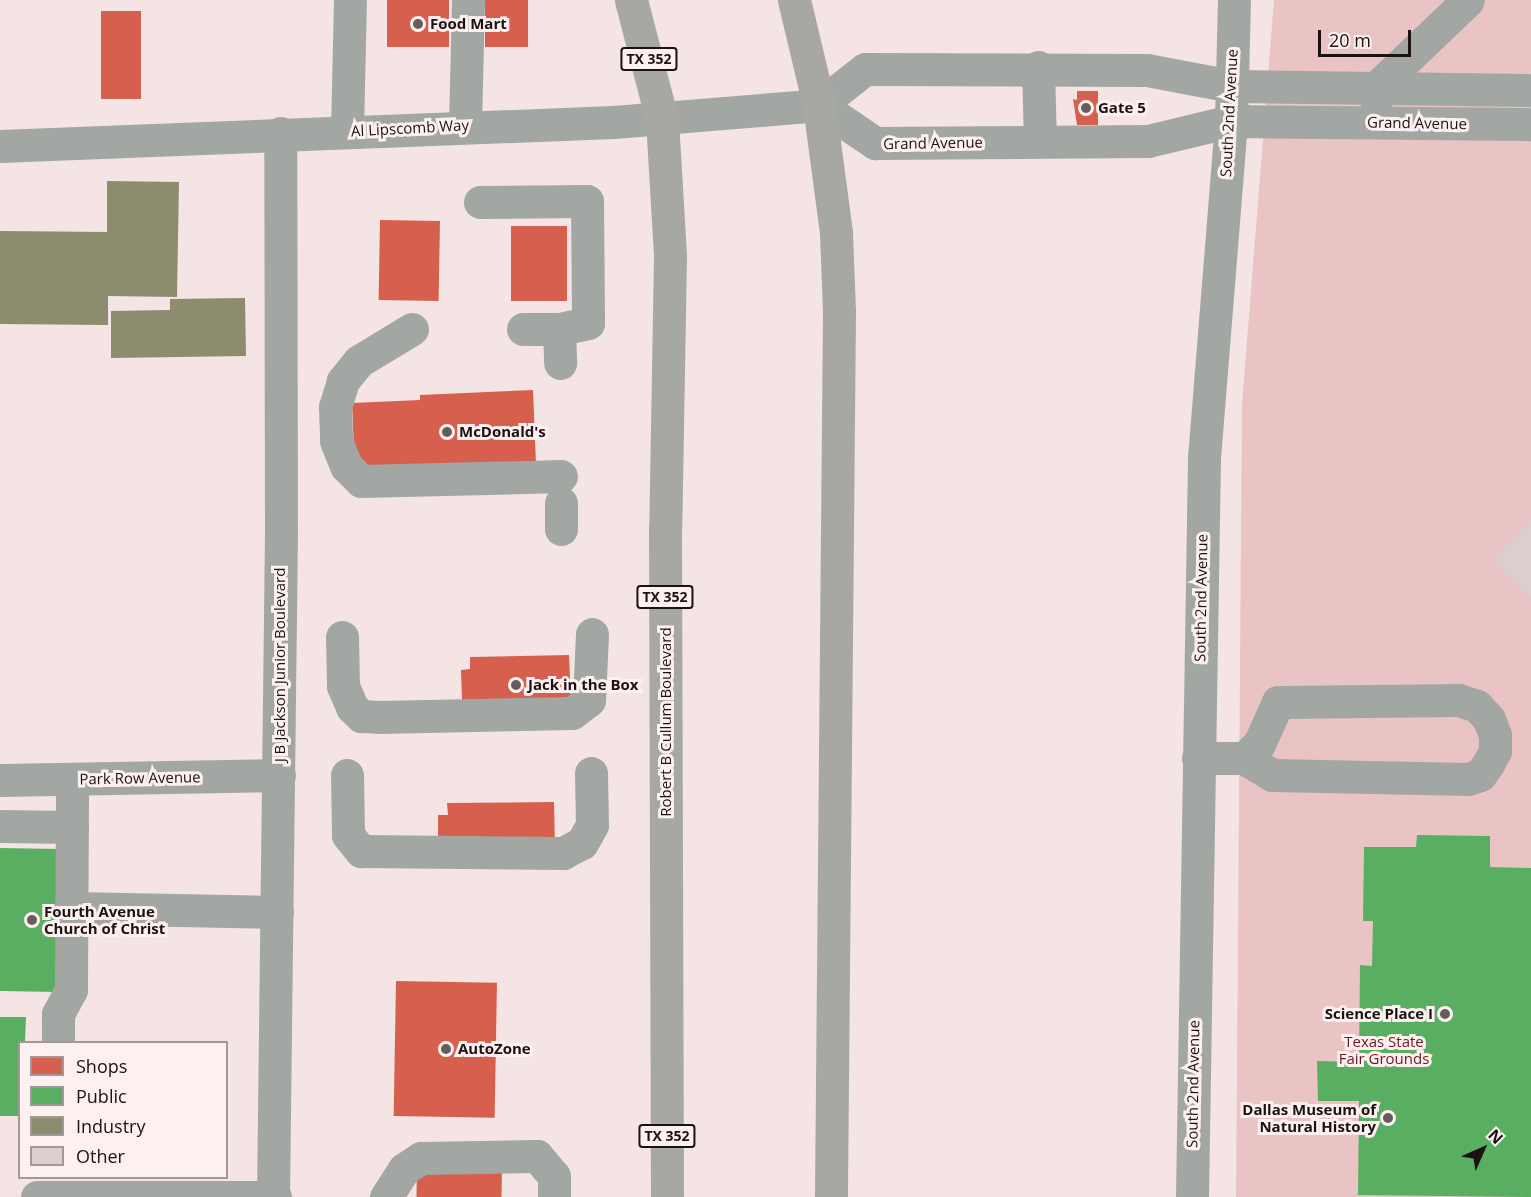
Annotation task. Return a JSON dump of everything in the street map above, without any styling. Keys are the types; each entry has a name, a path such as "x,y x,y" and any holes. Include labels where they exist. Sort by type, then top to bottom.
{"main road":[{"name":"Robert B Cullum Boulevard","path":"631,0 662,120 670,256 665,529 667,1197"},
{"path":"794,0 819,105 836,233 839,311 831,1197"}],"street":[{"path":"347,131 350,0"},
{"path":"465,125 468,0"},
{"name":"South 2nd Avenue","path":"1192,1197 1204,458 1231,121 1234,0"},
{"path":"1376,122 1376,88 1468,0"},
{"path":"1038,67 1040,141"},
{"path":"819,105 865,69 1038,67 1147,70 1232,86 1531,90"},
{"name":"Al Lipscomb Way","path":"0,146 465,125 662,120 819,105"},
{"name":"Grand Avenue","path":"819,105 875,143 1148,141 1231,121 1531,124"},
{"name":"J B Jackson Junior Boulevard","path":"274,1197 279,775 280,133"},
{"path":"480,202 588,201 588,323 559,329 524,329"},
{"path":"412,329 359,361 343,381 334,407 336,441 346,466 361,481 561,503"},
{"path":"559,329 560,363"},
{"path":"342,637 343,686 352,707 361,716 378,717 572,713 589,700 592,634"},
{"path":"1198,758 1244,758 1272,775 1468,780 1480,775 1488,764 1495,751 1495,735 1477,706 1459,700 1278,702 1270,713 1259,744 1244,758"},
{"path":"346,775 348,835 361,851 563,853 582,843 592,825 591,773"},
{"name":"Park Row Avenue","path":"0,780 279,775"},
{"path":"58,1041 58,1014 71,990 72,779"},
{"path":"0,826 72,827"},
{"path":"72,908 277,912"},
{"path":"386,1197 404,1169 421,1158 537,1156 554,1186"},
{"path":"58,1179 58,1196"},
{"path":"37,1197 274,1197"}],"green space":[{"name":"Texas State Fair Grounds","path":"1274,0 1531,0 1531,1197 1236,1197 1242,404"}],"building: Shops":[{"name":"Food Mart","path":"387,0 449,0 449,47 387,47"},
{"path":"485,0 528,0 528,47 485,47"},
{"path":"101,11 141,11 141,99 101,99"},
{"name":"Gate 5","path":"1077,91 1098,91 1098,125 1077,125 1073,99 1077,100"},
{"path":"380,220 440,221 439,301 379,300"},
{"path":"511,226 567,226 567,301 511,301"},
{"path":"533,390 536,464 355,474 352,403 420,400 420,395"},
{"name":"Jack in the Box","path":"569,655 571,703 462,700 461,670 470,669 470,657"},
{"path":"554,802 555,846 438,847 438,815 448,815 447,803"},
{"name":"AutoZone","path":"396,981 497,983 495,1118 394,1116"},
{"path":"417,1167 502,1168 501,1197 416,1197"}],"building: Public":[{"name":"Science Place I","path":"1417,835 1490,836 1490,867 1531,868 1531,1197 1358,1195 1359,1101 1318,1101 1317,1061 1359,1062 1360,965 1372,966 1373,921 1363,921 1364,847 1416,847"},
{"name":"Fourth Avenue Church of Christ","path":"0,848 59,849 56,992 0,991"},
{"path":"0,1017 26,1017 25,1041 18,1041 18,1116 0,1116"}],"building: Industry":[{"path":"107,181 179,182 177,297 108,296 108,325 0,324 0,231 107,232"},
{"path":"245,298 246,356 111,358 111,311 170,310 170,299"}],"building: Other":[{"path":"1531,521 1531,598 1493,559"}],"place":[{"name":"Food Mart","path":"418,24"},
{"name":"Gate 5","path":"1086,108"},
{"name":"McDonald's","path":"447,432"},
{"name":"Jack in the Box","path":"516,685"},
{"name":"Fourth Avenue Church of Christ","path":"32,920"},
{"name":"Science Place I","path":"1445,1014"},
{"name":"AutoZone","path":"446,1049"},
{"name":"Dallas Museum of Natural History","path":"1388,1118"}]}
